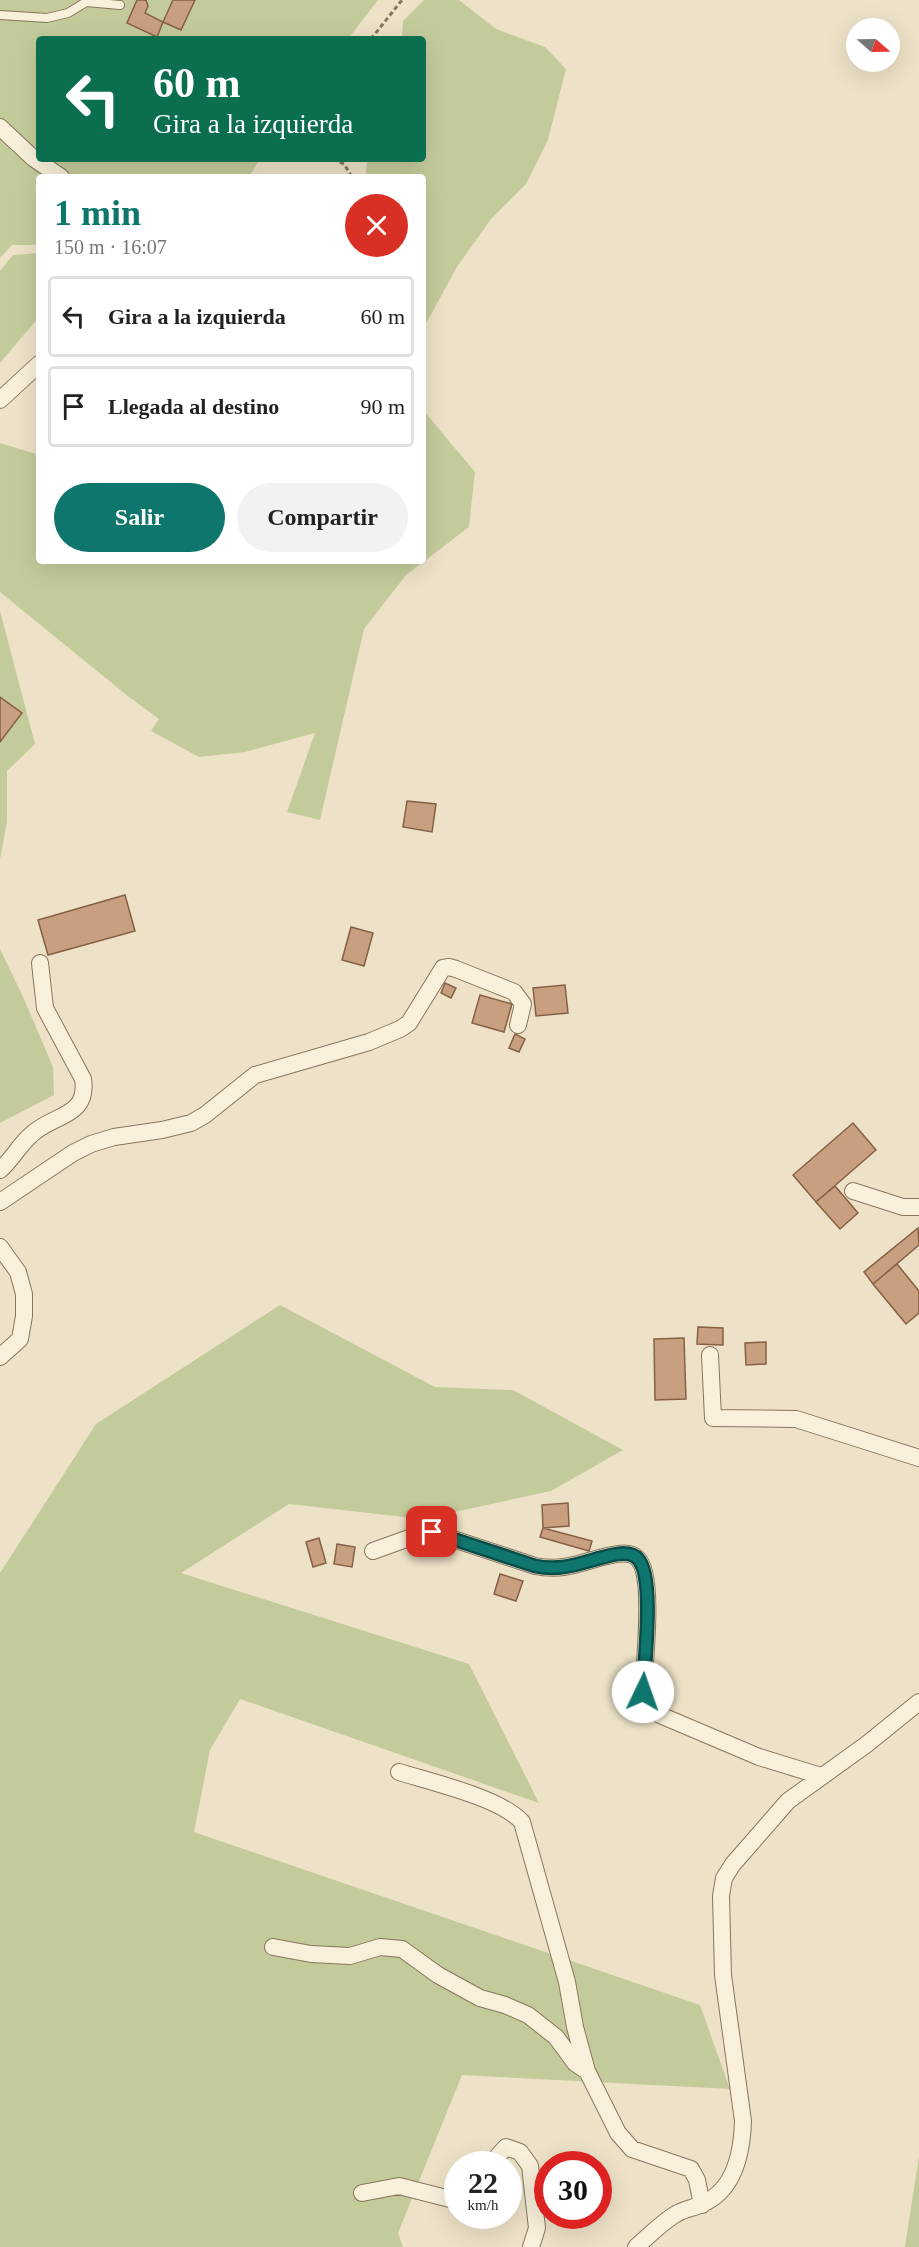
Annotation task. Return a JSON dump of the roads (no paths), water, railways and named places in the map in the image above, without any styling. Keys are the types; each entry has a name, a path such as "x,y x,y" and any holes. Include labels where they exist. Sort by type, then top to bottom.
{"street":[{"path":"0,127 36,160"},
{"path":"39,162 57,174"},
{"path":"0,400 36,367"},
{"path":"0,1170 31,1134 49,1121 69,1114 78,1106 84,1089 79,1072 45,1008 40,963"},
{"path":"0,1202 73,1153 92,1144 114,1137 191,1123 205,1115 255,1075 369,1042 400,1029 409,1023 443,968 456,969 514,992 523,1004 518,1025"},
{"path":"853,1191 903,1207 919,1207"},
{"path":"0,1247 18,1272 24,1294 24,1316 20,1339 0,1357"},
{"path":"710,1355 713,1418 796,1419 919,1458"},
{"path":"373,1551 432,1532 535,1566 551,1569 564,1568 614,1554 630,1553 641,1561 647,1587 643,1692 646,1703 652,1710 691,1730 759,1757 821,1776"},
{"path":"636,2247 675,2214 702,2205 717,2196 734,2171 742,2145 743,2121 723,1975 722,1896 724,1878 733,1863 788,1801 867,1744 919,1702"},
{"path":"399,1772 463,1792 507,1809 522,1822 567,1982 575,2027 587,2071 618,2133 632,2149 691,2169 697,2180 702,2205"},
{"path":"273,1947 311,1954 350,1956 380,1947 402,1949 438,1975 480,1998 528,2015 555,2037 575,2063 587,2071"},
{"path":"502,2151 506,2146 518,2151"},
{"path":"522,2155 530,2166 537,2228 531,2247"},
{"path":"362,2193 399,2186 444,2197"}],"lane":[{"path":"0,15 47,18 68,13 86,2 120,4"}]}
